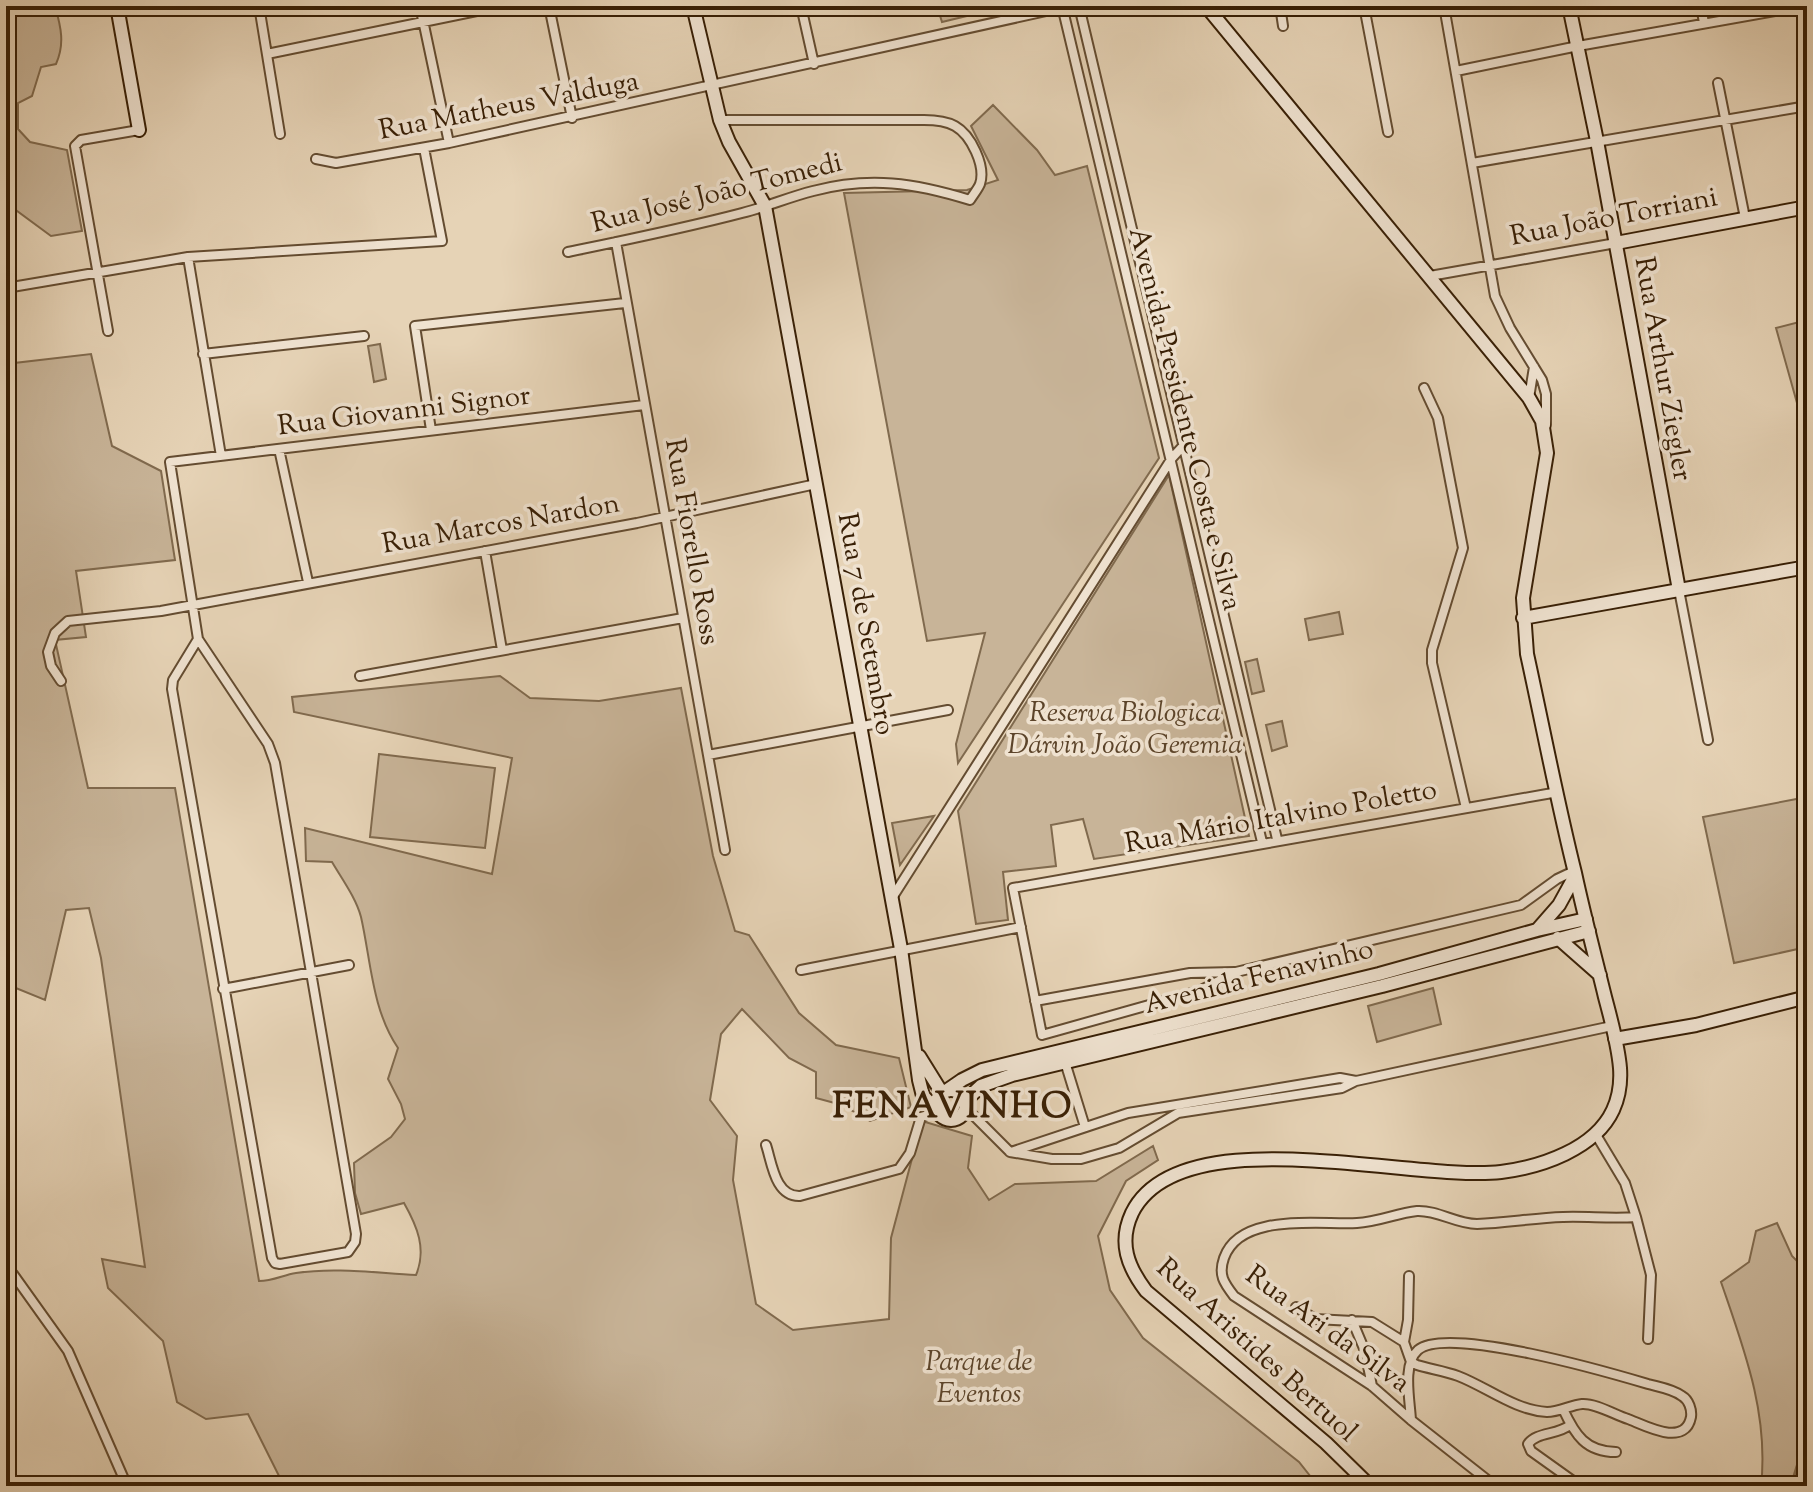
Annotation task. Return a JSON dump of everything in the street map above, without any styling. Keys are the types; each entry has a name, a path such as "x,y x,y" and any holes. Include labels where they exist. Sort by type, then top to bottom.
{"street":[{"path":"108,331 75,146 81,140 139,130 117,6"},
{"path":"259,6 280,134"},
{"path":"420,6 449,143"},
{"path":"267,54 501,6"},
{"path":"549,6 572,118"},
{"name":"Rua 7 de Setembro","path":"693,6 720,120 765,206 901,949 923,1096 937,1110"},
{"path":"801,6 814,64"},
{"name":"Avenida Presidente Costa e Silva","path":"1079,6 1277,839"},
{"path":"1206,6 1529,398 1546,434"},
{"path":"1280,6 1283,26"},
{"path":"1364,6 1388,132"},
{"path":"1444,6 1495,296 1546,394 1546,434"},
{"name":"Rua Arthur Ziegler","path":"1569,6 1708,740"},
{"path":"1701,6 1704,23"},
{"path":"1456,71 1804,6"},
{"name":"Rua Matheus Valduga","path":"316,159 336,163 449,143 1065,7"},
{"name":"Avenida Presidente Costa e Silva","path":"1065,7 1262,842"},
{"path":"1718,83 1745,218"},
{"path":"1472,163 1807,106"},
{"name":"Rua José João Tomedi","path":"568,252 765,206 815,190 875,182 905,184 970,200 980,183 981,172 970,141 951,124 924,120 720,120"},
{"path":"9,286 188,257 442,241 424,148"},
{"path":"1104,177 1119,173"},
{"name":"Rua João Torriani","path":"1430,276 1807,207"},
{"name":"Rua Fiorello Ross","path":"616,242 725,850"},
{"path":"188,257 221,456"},
{"path":"431,430 415,326 625,303"},
{"path":"203,354 364,336"},
{"path":"1529,398 1534,367"},
{"path":"1424,388 1438,418 1462,534 1461,560 1432,650 1432,663 1466,808"},
{"name":"Rua Giovanni Signor","path":"192,603 170,462 644,405"},
{"name":"Rua Aristides Bertuol","path":"1370,1486 1326,1443 1146,1291 1131,1271 1125,1234 1138,1202 1165,1178 1188,1169 1249,1160 1289,1159 1443,1173 1500,1172 1550,1160 1568,1151 1595,1133 1612,1113 1620,1086 1615,1039 1574,873 1527,654 1523,618 1525,579 1547,453 1546,434"},
{"path":"891,899 1172,458 1184,445"},
{"path":"279,449 308,582"},
{"name":"Rua Marcos Nardon","path":"61,681 51,666 48,652 55,633 68,621 142,614 485,551 816,484"},
{"path":"485,551 502,650"},
{"path":"1523,618 1807,567"},
{"path":"192,603 198,639 268,744 275,763 356,1234 352,1249 280,1264 272,1258 172,689 173,680 198,639"},
{"path":"1209,616 1224,612"},
{"path":"360,676 683,618"},
{"path":"1221,668 1236,664"},
{"path":"708,755 948,710"},
{"name":"Rua Mário Italvino Poletto","path":"1021,927 1013,888 1277,839 1558,792"},
{"path":"1537,930 1559,905 1574,873"},
{"path":"801,970 1021,927 1042,1035 1199,991 1236,972 1521,905 1557,879 1574,873"},
{"name":"Avenida Fenavinho","path":"1518,942 1537,930 1588,925"},
{"name":"Avenida Fenavinho","path":"965,1104 981,1086 1038,1063 1380,980 1518,942 1558,938 1588,925"},
{"path":"1558,938 1600,975"},
{"path":"223,989 349,965"},
{"path":"1035,1001 1190,973 1211,970 1236,972"},
{"path":"1615,1039 1696,1025 1807,997"},
{"path":"965,1104 961,1117 951,1120 941,1117 937,1110 937,1100 944,1092 960,1093 965,1104 1010,1152 1052,1159 1099,1156 1119,1148 1178,1113 1342,1088 1356,1081 1612,1026"},
{"name":"Avenida Fenavinho","path":"944,1092 982,1070 1065,1062 1175,1030"},
{"name":"Rua 7 de Setembro","path":"915,1050 944,1092"},
{"path":"1065,1062 1085,1127"},
{"path":"1010,1152 1128,1113 1340,1078 1356,1081"},
{"path":"766,1145 783,1191 800,1196 899,1169 910,1153 921,1117 937,1110"},
{"path":"1595,1133 1625,1183 1651,1275 1648,1339"},
{"name":"Rua Ari da Silva","path":"1495,1486 1372,1386 1234,1296 1223,1282 1220,1269 1226,1253 1238,1237 1263,1227 1287,1223 1358,1223 1417,1211 1465,1223 1565,1217 1636,1217"},
{"path":"6,1268 21,1284 68,1351 127,1486"},
{"path":"1409,1276 1404,1342 1411,1362 1411,1420"},
{"path":"1296,1307 1315,1319 1372,1322 1404,1342"},
{"path":"1352,1320 1365,1351 1372,1386"},
{"path":"1433,1343 1549,1356 1674,1392 1688,1402 1691,1418 1683,1430 1672,1433 1657,1431 1584,1404 1547,1412 1498,1397 1460,1376 1411,1362 1415,1352 1433,1343"},
{"path":"1563,1409 1570,1425 1594,1450 1616,1452"},
{"path":"1570,1425 1560,1433 1533,1438 1528,1444 1531,1451 1580,1486"}],"green space":[{"path":"6,6 55,6 61,35 59,57 56,64 41,67 32,96 18,103 18,129 30,142 67,150 82,231 51,236 17,211 6,216"},
{"path":"937,6 1008,6 942,22"},
{"path":"993,105 1037,150 1055,175 1087,166 1159,458 958,763 956,744 985,633 927,641 844,193 967,190 998,180 971,126"},
{"path":"1807,320 1807,427 1804,428 1776,328"},
{"path":"380,344 386,379 374,382 368,346"},
{"name":"Parque de Eventos","path":"91,354 112,446 161,471 175,560 76,571 86,637 55,640 88,788 175,788 259,1281 326,1270 416,1275 421,1256 416,1229 404,1203 361,1214 355,1193 354,1163 391,1137 405,1119 388,1079 398,1048 389,1033 378,1001 356,903 332,862 306,861 305,828 492,874 512,758 294,712 292,697 500,676 530,698 599,701 681,688 713,856 735,931 749,935 799,1013 836,1045 899,1058 911,1107 870,1121 842,1105 816,1098 816,1072 789,1058 742,1009 721,1034 710,1100 737,1136 733,1180 756,1304 793,1330 889,1319 891,1238 922,1121 972,1136 968,1168 989,1200 1015,1184 1096,1181 1153,1146 1158,1160 1126,1181 1098,1236 1110,1290 1143,1338 1299,1462 1318,1486 284,1486 248,1414 206,1419 177,1402 163,1341 108,1288 102,1259 145,1267 101,958 89,908 66,910 45,1000 6,984 6,364"},
{"name":"Reserva Biologica Dárvin João Geremia","path":"1169,475 1249,836 1094,859 1083,819 1051,825 1056,866 1003,872 1008,920 976,924 958,811"},
{"path":"1339,612 1343,634 1309,640 1305,619"},
{"path":"1257,659 1264,691 1252,694 1245,662"},
{"path":"1282,721 1287,746 1272,751 1266,725"},
{"path":"379,754 495,768 485,848 370,837"},
{"path":"1807,797 1807,947 1734,963 1703,817"},
{"path":"934,816 900,865 892,823"},
{"path":"1433,988 1441,1024 1377,1042 1368,1006"},
{"path":"1777,1223 1792,1256 1807,1271 1807,1486 1761,1486 1763,1459 1758,1407 1746,1357 1721,1282 1749,1262 1756,1231"}],"waterway":[{"path":"1791,1486 1807,1434"}],"district":[{"name":"FENAVINHO","path":"953,1108"}]}
